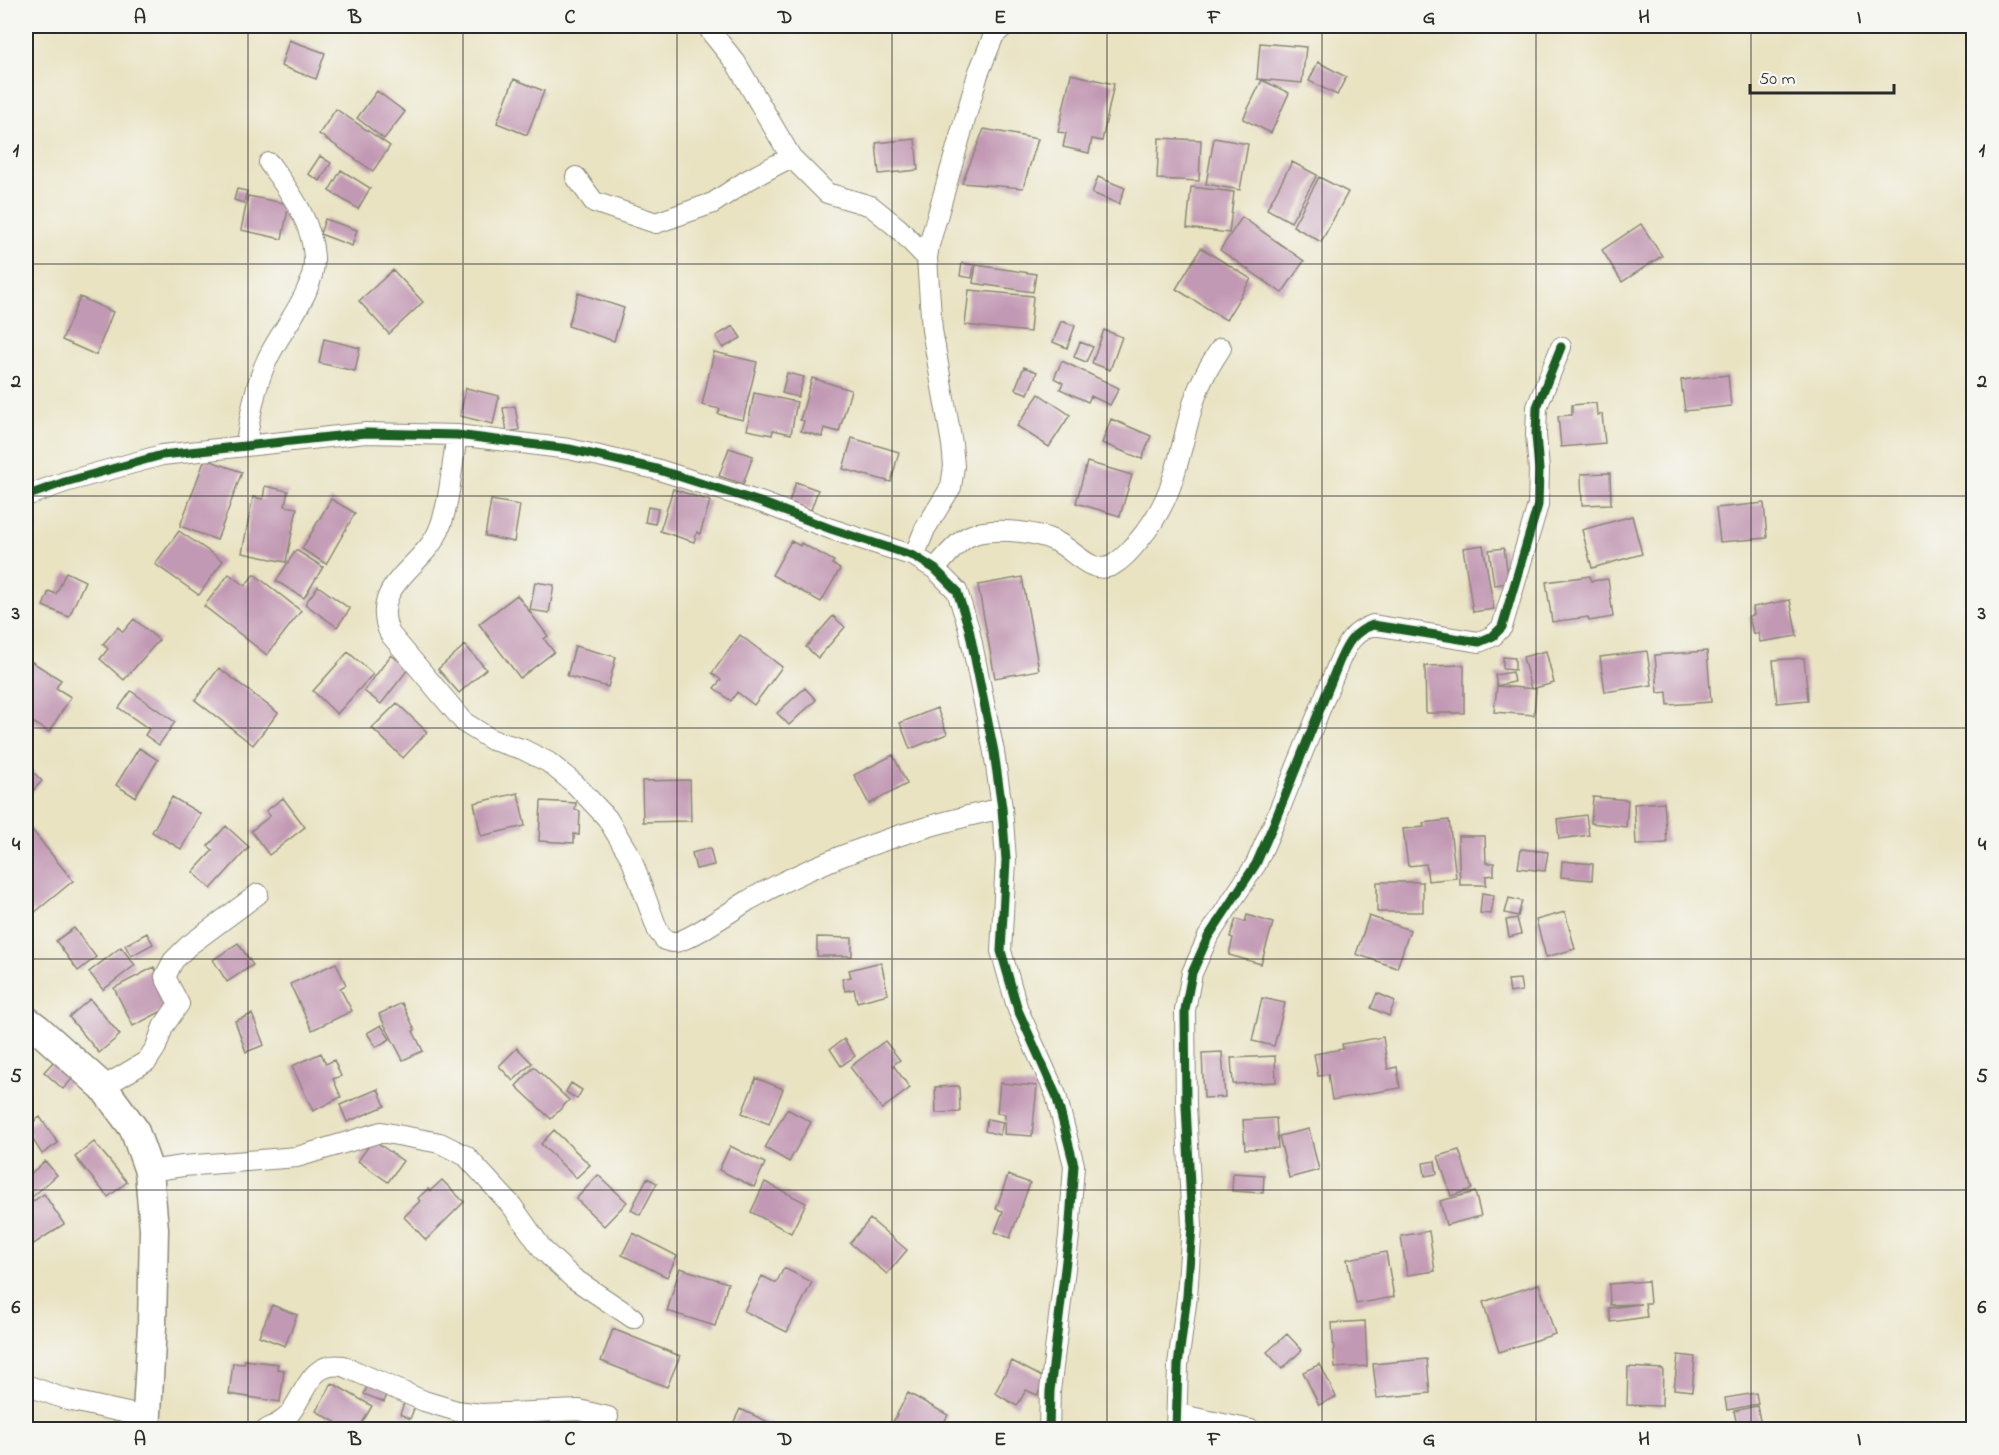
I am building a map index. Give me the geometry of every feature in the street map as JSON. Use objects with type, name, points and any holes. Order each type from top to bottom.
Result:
[{"type":"main road","points":[[26,1020],[103,1086],[134,1129],[149,1171],[154,1228],[152,1326],[146,1423]]},
{"type":"street","points":[[914,556],[925,529],[951,487],[954,466],[932,330],[928,244],[978,74],[994,35],[1004,26]]},
{"type":"street","points":[[711,32],[736,63],[791,157],[827,193],[871,206],[898,228],[927,258]]},
{"type":"street","points":[[576,177],[594,202],[656,223],[713,203],[746,181],[791,157]]},
{"type":"street","points":[[246,444],[249,420],[267,360],[303,299],[311,278],[314,258],[309,230],[299,205],[269,163]]},
{"type":"street","points":[[1251,1430],[1177,1422],[1178,1365],[1187,1296],[1192,1226],[1186,1105],[1185,1010],[1192,973],[1208,937],[1256,864],[1350,640],[1361,629],[1373,625],[1479,642],[1492,636],[1502,627],[1538,505],[1537,407],[1562,347]]},
{"type":"street","points":[[935,569],[965,538],[1000,530],[1056,542],[1092,566],[1101,569],[1120,560],[1151,526],[1164,504],[1174,479],[1202,378],[1221,348]]},
{"type":"street","points":[[26,496],[65,482],[162,455],[246,444],[366,433],[457,435],[569,449],[656,470],[763,503],[914,556],[935,569],[957,591],[969,629],[994,752],[1006,860],[1001,951],[1018,1010],[1056,1095],[1074,1166],[1069,1236],[1050,1391],[1049,1430]]},
{"type":"street","points":[[457,435],[442,525],[435,541],[398,579],[389,596],[385,623],[390,634],[465,723],[492,740],[522,749],[548,762],[575,784],[607,818],[632,858],[658,932],[665,940],[674,942],[689,938],[752,898],[883,840],[955,818],[1002,808]]},
{"type":"street","points":[[103,1086],[147,1061],[156,1047],[164,1027],[179,1004],[165,977],[173,961],[188,946],[258,894]]},
{"type":"street","points":[[149,1171],[297,1157],[381,1132],[440,1143],[466,1156],[512,1206],[543,1250],[566,1271],[633,1318]]},
{"type":"street","points":[[266,1430],[286,1418],[311,1378],[320,1369],[330,1364],[343,1366],[424,1401],[457,1411],[481,1414],[579,1410],[608,1417]]},
{"type":"street","points":[[26,1385],[146,1423]]},
{"type":"building","points":[[421,26],[462,26],[461,34]]},
{"type":"building","points":[[289,40],[325,53],[316,79],[281,66]]},
{"type":"building","points":[[1260,43],[1306,47],[1302,83],[1257,79]]},
{"type":"building","points":[[1318,62],[1346,77],[1337,95],[1309,81]]},
{"type":"building","points":[[1071,74],[1114,84],[1102,141],[1092,139],[1089,153],[1063,147],[1066,133],[1058,132]]},
{"type":"building","points":[[514,79],[544,91],[527,135],[497,123]]},
{"type":"building","points":[[1262,80],[1289,93],[1271,133],[1243,119]]},
{"type":"building","points":[[377,91],[405,112],[384,139],[357,118]]},
{"type":"building","points":[[336,109],[390,146],[373,171],[319,134]]},
{"type":"building","points":[[984,129],[1038,139],[1023,188],[962,183]]},
{"type":"building","points":[[1159,138],[1201,140],[1199,181],[1157,179]]},
{"type":"building","points":[[1214,138],[1248,144],[1240,190],[1206,184]]},
{"type":"building","points":[[915,139],[918,170],[879,174],[876,143]]},
{"type":"building","points":[[320,156],[331,163],[320,181],[308,174]]},
{"type":"building","points":[[1292,162],[1317,175],[1291,222],[1267,209]]},
{"type":"building","points":[[341,170],[370,188],[358,209],[329,191]]},
{"type":"building","points":[[1098,177],[1125,188],[1119,204],[1092,193]]},
{"type":"building","points":[[1319,177],[1348,192],[1321,242],[1293,226]]},
{"type":"building","points":[[1191,187],[1234,192],[1229,233],[1187,228]]},
{"type":"building","points":[[237,189],[247,191],[244,203],[234,200]]},
{"type":"building","points":[[248,196],[289,204],[282,239],[241,230]]},
{"type":"building","points":[[1242,217],[1304,261],[1282,293],[1220,250]]},
{"type":"building","points":[[325,219],[357,230],[352,246],[320,234]]},
{"type":"building","points":[[1641,224],[1662,256],[1622,282],[1602,250]]},
{"type":"building","points":[[1201,248],[1251,279],[1226,320],[1176,289]]},
{"type":"building","points":[[962,263],[974,265],[972,278],[960,276]]},
{"type":"building","points":[[976,265],[1036,274],[1033,292],[973,283]]},
{"type":"building","points":[[393,270],[423,302],[389,334],[359,301]]},
{"type":"building","points":[[969,290],[1033,296],[1030,332],[965,325]]},
{"type":"building","points":[[578,293],[624,308],[614,341],[568,326]]},
{"type":"building","points":[[80,297],[113,312],[96,355],[62,340]]},
{"type":"building","points":[[1061,321],[1075,326],[1067,348],[1053,342]]},
{"type":"building","points":[[733,326],[741,338],[723,348],[716,336]]},
{"type":"building","points":[[1104,330],[1122,337],[1110,370],[1092,363]]},
{"type":"building","points":[[324,339],[360,348],[355,371],[319,363]]},
{"type":"building","points":[[1080,342],[1093,347],[1086,362],[1074,357]]},
{"type":"building","points":[[714,352],[757,362],[743,420],[718,414],[720,409],[702,405]]},
{"type":"building","points":[[1062,361],[1119,388],[1110,405],[1091,396],[1088,402],[1060,389],[1063,383],[1054,378]]},
{"type":"building","points":[[1024,367],[1037,372],[1028,394],[1015,389]]},
{"type":"building","points":[[787,373],[804,377],[798,397],[782,393]]},
{"type":"building","points":[[1728,375],[1731,406],[1685,411],[1681,380]]},
{"type":"building","points":[[812,378],[851,390],[839,432],[824,428],[822,437],[801,431],[804,421],[800,420]]},
{"type":"building","points":[[466,388],[499,396],[493,424],[460,416]]},
{"type":"building","points":[[754,393],[797,402],[791,434],[773,430],[772,435],[747,430]]},
{"type":"building","points":[[1039,394],[1070,415],[1049,447],[1017,426]]},
{"type":"building","points":[[1596,403],[1597,415],[1602,414],[1605,443],[1561,447],[1558,416],[1572,415],[1572,405]]},
{"type":"building","points":[[515,406],[519,430],[507,432],[503,408]]},
{"type":"building","points":[[1111,419],[1151,436],[1142,459],[1102,443]]},
{"type":"building","points":[[852,438],[899,452],[891,482],[843,469]]},
{"type":"building","points":[[729,448],[753,456],[743,484],[719,476]]},
{"type":"building","points":[[205,459],[242,472],[217,540],[180,526]]},
{"type":"building","points":[[1087,462],[1132,475],[1120,516],[1076,503]]},
{"type":"building","points":[[1610,473],[1611,504],[1582,505],[1581,474]]},
{"type":"building","points":[[796,482],[818,490],[811,510],[789,502]]},
{"type":"building","points":[[265,486],[288,491],[285,506],[297,508],[286,562],[242,553],[253,497],[263,499]]},
{"type":"building","points":[[673,489],[710,501],[700,534],[697,532],[694,542],[660,531]]},
{"type":"building","points":[[331,499],[355,513],[326,564],[302,549]]},
{"type":"building","points":[[491,500],[520,505],[514,542],[485,536]]},
{"type":"building","points":[[1764,503],[1767,538],[1720,542],[1716,508]]},
{"type":"building","points":[[648,507],[658,509],[655,524],[645,522]]},
{"type":"building","points":[[1632,516],[1642,554],[1592,568],[1582,530]]},
{"type":"building","points":[[179,531],[223,561],[199,595],[155,564]]},
{"type":"building","points":[[791,541],[800,546],[801,543],[834,561],[832,564],[840,569],[821,602],[772,575]]},
{"type":"building","points":[[1483,545],[1494,609],[1473,612],[1463,548]]},
{"type":"building","points":[[1504,548],[1509,583],[1494,585],[1489,550]]},
{"type":"building","points":[[296,550],[323,567],[304,598],[276,581]]},
{"type":"building","points":[[66,572],[85,581],[69,617],[43,606],[49,591],[56,594]]},
{"type":"building","points":[[229,574],[245,586],[254,574],[301,611],[267,655],[204,606]]},
{"type":"building","points":[[1590,576],[1591,581],[1608,579],[1613,617],[1589,621],[1588,617],[1552,622],[1546,582]]},
{"type":"building","points":[[1022,577],[1039,670],[995,678],[978,585]]},
{"type":"building","points":[[535,582],[554,585],[549,613],[530,610]]},
{"type":"building","points":[[318,586],[350,609],[337,627],[305,604]]},
{"type":"building","points":[[517,595],[548,636],[544,639],[554,652],[520,678],[479,624]]},
{"type":"building","points":[[1790,600],[1797,636],[1760,642],[1758,633],[1753,634],[1749,616],[1754,615],[1753,607]]},
{"type":"building","points":[[833,616],[845,627],[818,658],[806,647]]},
{"type":"building","points":[[134,619],[159,640],[124,680],[100,659],[108,649],[103,644],[118,627],[123,632]]},
{"type":"building","points":[[740,635],[782,667],[754,705],[737,692],[731,701],[714,688],[721,680],[712,673]]},
{"type":"building","points":[[465,645],[486,669],[459,693],[438,669]]},
{"type":"building","points":[[575,646],[616,657],[608,687],[567,676]]},
{"type":"building","points":[[1546,651],[1554,683],[1531,689],[1523,657]]},
{"type":"building","points":[[1647,651],[1652,685],[1605,692],[1600,657]]},
{"type":"building","points":[[1707,651],[1711,702],[1668,705],[1667,692],[1658,693],[1655,655]]},
{"type":"building","points":[[348,652],[373,674],[337,714],[313,691]]},
{"type":"building","points":[[391,655],[409,668],[381,704],[364,691]]},
{"type":"building","points":[[1503,657],[1515,658],[1515,670],[1503,669]]},
{"type":"building","points":[[1804,658],[1808,700],[1777,703],[1773,660]]},
{"type":"building","points":[[29,660],[61,680],[56,688],[71,697],[49,732],[26,718],[26,665]]},
{"type":"building","points":[[1464,665],[1464,713],[1426,713],[1425,666]]},
{"type":"building","points":[[219,668],[278,713],[253,745],[195,700]]},
{"type":"building","points":[[1512,672],[1514,682],[1497,686],[1495,675]]},
{"type":"building","points":[[1497,686],[1536,689],[1534,715],[1494,712]]},
{"type":"building","points":[[805,688],[816,700],[789,725],[777,713]]},
{"type":"building","points":[[131,691],[175,722],[159,745],[145,735],[149,729],[119,708]]},
{"type":"building","points":[[397,703],[427,732],[403,758],[372,728]]},
{"type":"building","points":[[937,708],[947,734],[910,749],[900,723]]},
{"type":"building","points":[[139,748],[158,760],[135,797],[116,785]]},
{"type":"building","points":[[893,755],[907,784],[869,804],[854,775]]},
{"type":"building","points":[[26,765],[42,781],[26,798]]},
{"type":"building","points":[[690,780],[691,821],[643,822],[642,781]]},
{"type":"building","points":[[518,793],[525,826],[481,836],[474,803]]},
{"type":"building","points":[[172,797],[201,814],[181,849],[152,832]]},
{"type":"building","points":[[1593,797],[1628,800],[1626,827],[1591,823]]},
{"type":"building","points":[[283,798],[305,827],[269,855],[251,831],[270,816],[266,811]]},
{"type":"building","points":[[541,801],[576,803],[575,810],[580,811],[579,835],[574,834],[574,843],[539,841]]},
{"type":"building","points":[[1664,802],[1667,843],[1636,845],[1634,804]]},
{"type":"building","points":[[1586,815],[1589,835],[1559,839],[1557,819]]},
{"type":"building","points":[[1449,820],[1456,878],[1428,881],[1426,864],[1408,866],[1403,829],[1424,827],[1423,823]]},
{"type":"building","points":[[29,826],[73,881],[34,913],[26,903],[26,829]]},
{"type":"building","points":[[226,826],[249,847],[211,889],[193,872],[213,850],[208,846]]},
{"type":"building","points":[[1458,836],[1485,836],[1486,863],[1494,863],[1494,875],[1486,876],[1486,885],[1460,885]]},
{"type":"building","points":[[710,848],[714,865],[696,869],[692,853]]},
{"type":"building","points":[[1521,849],[1548,852],[1545,871],[1518,868]]},
{"type":"building","points":[[1562,861],[1593,864],[1592,880],[1561,877]]},
{"type":"building","points":[[1377,882],[1423,882],[1423,912],[1377,912]]},
{"type":"building","points":[[1482,893],[1494,895],[1491,914],[1480,913]]},
{"type":"building","points":[[1509,898],[1522,901],[1518,916],[1505,913]]},
{"type":"building","points":[[1565,912],[1575,949],[1546,957],[1536,920]]},
{"type":"building","points":[[1247,915],[1273,923],[1261,964],[1229,955],[1233,938],[1230,937],[1236,919],[1245,922]]},
{"type":"building","points":[[1369,916],[1410,930],[1397,968],[1356,954]]},
{"type":"building","points":[[1517,918],[1521,934],[1509,937],[1506,920]]},
{"type":"building","points":[[74,928],[96,957],[78,971],[56,941]]},
{"type":"building","points":[[147,933],[153,944],[131,956],[125,945]]},
{"type":"building","points":[[817,937],[852,938],[852,956],[817,956]]},
{"type":"building","points":[[238,943],[253,965],[227,982],[213,960]]},
{"type":"building","points":[[121,947],[135,965],[103,990],[89,972]]},
{"type":"building","points":[[881,962],[888,994],[857,1002],[854,989],[845,991],[842,979],[851,977],[849,970]]},
{"type":"building","points":[[336,963],[346,985],[340,988],[352,1011],[312,1030],[290,984]]},
{"type":"building","points":[[154,967],[174,1005],[133,1026],[114,988]]},
{"type":"building","points":[[1520,979],[1522,991],[1510,993],[1508,980]]},
{"type":"building","points":[[1377,993],[1395,1001],[1389,1016],[1371,1008]]},
{"type":"building","points":[[1262,998],[1285,1003],[1274,1046],[1252,1041]]},
{"type":"building","points":[[90,999],[120,1035],[99,1053],[69,1017]]},
{"type":"building","points":[[402,1003],[423,1051],[403,1060],[379,1014]]},
{"type":"building","points":[[252,1014],[264,1045],[246,1052],[235,1021]]},
{"type":"building","points":[[381,1025],[390,1039],[376,1047],[367,1033]]},
{"type":"building","points":[[1383,1037],[1388,1069],[1397,1067],[1400,1088],[1332,1100],[1328,1074],[1318,1076],[1314,1054],[1343,1049],[1342,1044]]},
{"type":"building","points":[[844,1039],[855,1056],[841,1066],[830,1049]]},
{"type":"building","points":[[885,1041],[900,1060],[893,1065],[910,1088],[882,1109],[850,1067]]},
{"type":"building","points":[[517,1048],[532,1063],[513,1081],[499,1066]]},
{"type":"building","points":[[1222,1052],[1225,1097],[1204,1098],[1202,1053]]},
{"type":"building","points":[[321,1053],[326,1064],[334,1060],[341,1076],[333,1079],[341,1097],[313,1111],[292,1066]]},
{"type":"building","points":[[1275,1056],[1276,1082],[1233,1084],[1231,1058]]},
{"type":"building","points":[[54,1061],[73,1078],[63,1089],[44,1072]]},
{"type":"building","points":[[534,1067],[569,1100],[551,1119],[516,1086]]},
{"type":"building","points":[[756,1078],[783,1089],[769,1124],[742,1113]]},
{"type":"building","points":[[571,1083],[582,1090],[577,1099],[566,1092]]},
{"type":"building","points":[[1000,1083],[1037,1086],[1032,1136],[1004,1134],[1005,1114],[997,1113]]},
{"type":"building","points":[[959,1086],[960,1112],[936,1113],[935,1087]]},
{"type":"building","points":[[378,1089],[385,1106],[347,1122],[340,1105]]},
{"type":"building","points":[[787,1109],[811,1122],[789,1162],[765,1148]]},
{"type":"building","points":[[40,1117],[58,1143],[42,1154],[26,1129]]},
{"type":"building","points":[[1276,1118],[1278,1148],[1245,1149],[1243,1120]]},
{"type":"building","points":[[987,1119],[1003,1122],[1000,1135],[985,1131]]},
{"type":"building","points":[[1309,1129],[1319,1170],[1289,1178],[1279,1136]]},
{"type":"building","points":[[554,1130],[590,1165],[576,1178],[541,1144]]},
{"type":"building","points":[[373,1140],[403,1161],[388,1182],[358,1161]]},
{"type":"building","points":[[94,1142],[127,1182],[108,1197],[75,1157]]},
{"type":"building","points":[[730,1146],[765,1163],[754,1187],[719,1170]]},
{"type":"building","points":[[1459,1150],[1472,1189],[1451,1196],[1438,1156]]},
{"type":"building","points":[[45,1161],[57,1175],[31,1198],[26,1192],[26,1178]]},
{"type":"building","points":[[1435,1161],[1437,1174],[1425,1176],[1423,1163]]},
{"type":"building","points":[[1233,1173],[1264,1175],[1263,1193],[1232,1191]]},
{"type":"building","points":[[598,1175],[627,1202],[604,1226],[576,1199]]},
{"type":"building","points":[[1008,1175],[1030,1183],[1010,1238],[995,1232],[1003,1211],[996,1209]]},
{"type":"building","points":[[647,1178],[657,1183],[640,1215],[631,1210]]},
{"type":"building","points":[[442,1180],[464,1202],[426,1240],[404,1217],[420,1201],[418,1198]]},
{"type":"building","points":[[765,1182],[806,1203],[791,1233],[751,1212]]},
{"type":"building","points":[[1475,1192],[1481,1216],[1446,1225],[1440,1201]]},
{"type":"building","points":[[44,1194],[64,1224],[26,1249],[26,1206]]},
{"type":"building","points":[[870,1219],[907,1250],[887,1274],[850,1243]]},
{"type":"building","points":[[1429,1231],[1435,1271],[1407,1275],[1401,1236]]},
{"type":"building","points":[[633,1233],[677,1256],[667,1277],[622,1255]]},
{"type":"building","points":[[1386,1252],[1394,1297],[1356,1304],[1347,1259]]},
{"type":"building","points":[[680,1268],[728,1283],[715,1326],[667,1311]]},
{"type":"building","points":[[784,1268],[812,1282],[787,1332],[744,1311],[762,1276],[776,1283]]},
{"type":"building","points":[[1648,1281],[1650,1303],[1645,1303],[1647,1317],[1611,1322],[1609,1308],[1641,1304],[1610,1305],[1609,1284]]},
{"type":"building","points":[[1539,1284],[1555,1334],[1499,1352],[1483,1302]]},
{"type":"building","points":[[272,1305],[297,1315],[285,1346],[259,1336]]},
{"type":"building","points":[[1365,1321],[1367,1366],[1335,1368],[1332,1323]]},
{"type":"building","points":[[613,1329],[680,1356],[667,1387],[601,1361]]},
{"type":"building","points":[[1287,1334],[1302,1350],[1282,1369],[1267,1352]]},
{"type":"building","points":[[1678,1355],[1695,1357],[1692,1391],[1674,1389]]},
{"type":"building","points":[[1427,1359],[1430,1393],[1377,1398],[1373,1364]]},
{"type":"building","points":[[245,1360],[278,1364],[277,1369],[284,1370],[280,1402],[229,1394],[233,1363],[244,1364]]},
{"type":"building","points":[[1012,1361],[1046,1379],[1037,1395],[1026,1390],[1017,1406],[995,1393]]},
{"type":"building","points":[[1320,1364],[1336,1397],[1319,1405],[1303,1372]]},
{"type":"building","points":[[1628,1367],[1663,1369],[1662,1406],[1627,1405]]},
{"type":"building","points":[[369,1381],[389,1390],[384,1402],[364,1394]]},
{"type":"building","points":[[332,1383],[372,1406],[358,1430],[349,1430],[316,1411]]},
{"type":"building","points":[[908,1393],[948,1415],[940,1430],[903,1430],[892,1424]]},
{"type":"building","points":[[1756,1393],[1758,1404],[1727,1410],[1725,1398]]},
{"type":"building","points":[[405,1401],[415,1406],[410,1419],[400,1414]]},
{"type":"building","points":[[1757,1406],[1762,1430],[1738,1430],[1734,1411]]},
{"type":"building","points":[[740,1409],[775,1425],[773,1430],[730,1430]]},
{"type":"cycle path","points":[[1176,1430],[1178,1365],[1187,1296],[1192,1226],[1186,1105],[1185,1010],[1192,973],[1208,937],[1256,864],[1339,662],[1351,639],[1360,631],[1373,625],[1479,642],[1493,636],[1502,627],[1538,505],[1537,407],[1561,347]]},
{"type":"cycle path","points":[[26,496],[65,482],[162,455],[366,433],[457,435],[569,449],[656,469],[763,503],[831,529],[914,556],[935,569],[957,591],[969,629],[994,752],[1006,860],[1001,951],[1018,1010],[1056,1095],[1074,1165],[1069,1236],[1050,1391],[1049,1430]]}]
